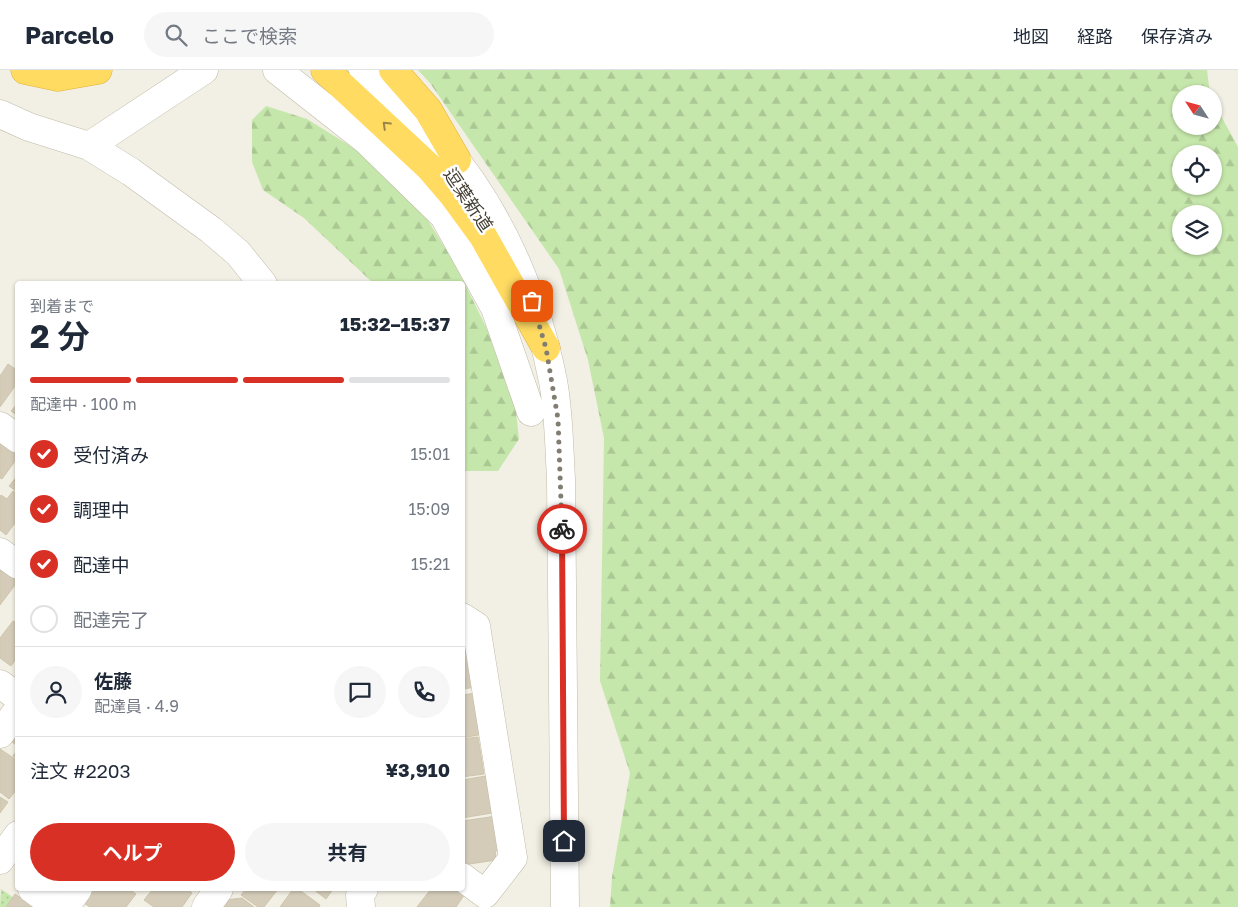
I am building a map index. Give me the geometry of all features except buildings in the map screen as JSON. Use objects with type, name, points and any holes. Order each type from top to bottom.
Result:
[{"type":"highway","points":[[25,70],[58,77],[98,70]]},
{"type":"highway","points":[[325,70],[429,167],[453,195],[483,236],[546,348]]},
{"type":"highway","points":[[393,70],[428,110],[457,160]]},
{"type":"street","points":[[89,146],[204,70]]},
{"type":"street","points":[[277,70],[366,140],[444,216],[495,308],[531,412]]},
{"type":"street","name":"逗葉新道","points":[[364,70],[431,147],[465,190],[511,271],[546,348]]},
{"type":"street","name":"逗葉新道","points":[[379,70],[457,160],[479,191],[518,266],[532,301],[546,348],[558,419],[561,479],[565,907]]},
{"type":"street","points":[[0,114],[29,127],[89,146],[131,172],[211,230],[238,253],[261,281]]},
{"type":"street","points":[[0,426],[15,437]]},
{"type":"street","points":[[0,552],[15,562]]},
{"type":"street","points":[[465,619],[476,626],[512,858],[485,894],[465,879]]},
{"type":"street","points":[[0,684],[15,694]]},
{"type":"street","points":[[0,734],[15,714]]},
{"type":"street","points":[[0,860],[15,839]]},
{"type":"street","points":[[0,866],[15,876]]},
{"type":"street","points":[[35,891],[57,907]]},
{"type":"street","points":[[64,907],[76,891]]},
{"type":"street","points":[[206,907],[218,891]]},
{"type":"street","points":[[361,907],[360,895],[363,891]]},
{"type":"green space","points":[[418,70],[1207,70],[1209,85],[1172,85],[1172,135],[1222,135],[1222,118],[1238,147],[1238,907],[610,907],[612,877],[630,773],[600,681],[604,438],[588,360],[559,269],[430,83]]},
{"type":"green space","points":[[266,106],[307,119],[368,157],[417,203],[454,262],[463,281],[371,281],[304,218],[263,190],[252,162],[252,120]]},
{"type":"green space","points":[[465,284],[487,329],[515,403],[519,439],[498,471],[465,471]]},
{"type":"green space","points":[[1,889],[27,907],[0,907]]},
{"type":"way so far","points":[[532,301],[546,348],[558,419],[562,529]]},
{"type":"route","points":[[562,529],[564,841]]}]
